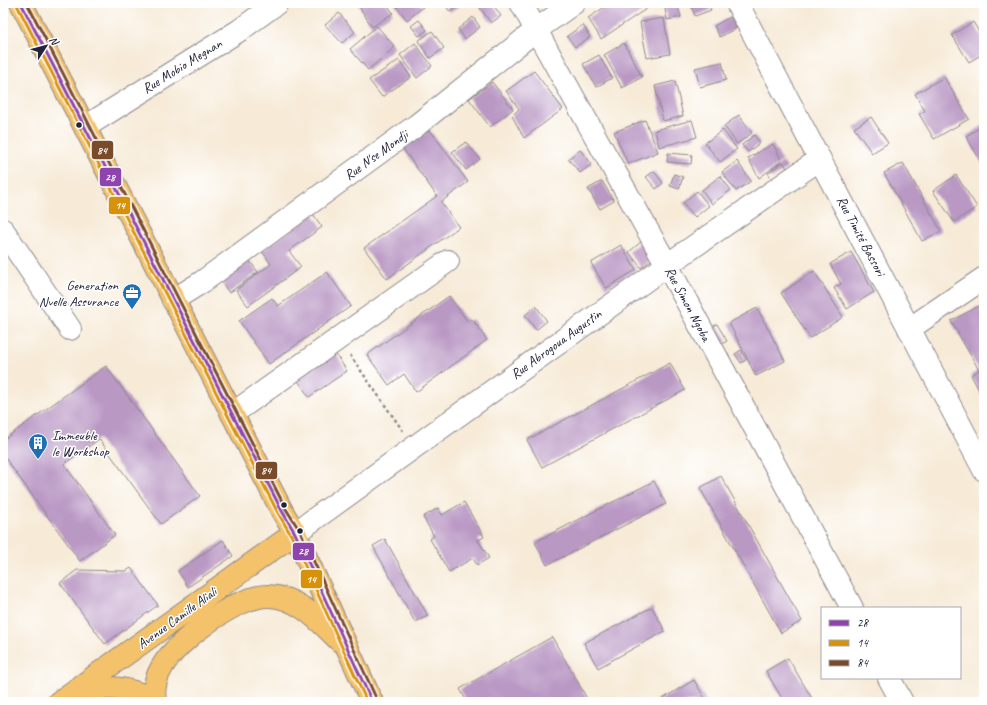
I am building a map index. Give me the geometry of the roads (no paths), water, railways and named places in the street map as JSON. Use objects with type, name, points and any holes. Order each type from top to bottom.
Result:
[{"type":"main road","points":[[21,3],[173,300],[295,533],[372,702]]},
{"type":"main road","name":"Avenue Camille Aliali","points":[[59,702],[295,533]]},
{"type":"main road","points":[[78,689],[100,686],[117,687],[134,691],[154,701],[156,682],[162,667],[172,653],[195,633],[228,609],[241,602],[256,598],[269,596],[280,598],[291,601],[308,610],[347,647]]},
{"type":"street","name":"Rue Mobio Megnan","points":[[85,127],[240,30],[277,3]]},
{"type":"street","name":"Rue Simon Ngoba","points":[[521,3],[667,265],[851,607]]},
{"type":"street","name":"Rue N'se Mondji","points":[[173,300],[202,282],[418,125],[536,30],[574,3]]},
{"type":"street","name":"Rue Timité Bassori","points":[[737,3],[984,470]]},
{"type":"street","name":"Rue Abrogoua Augustin","points":[[295,533],[667,265],[820,159]]},
{"type":"street","points":[[3,230],[70,329]]},
{"type":"street","points":[[232,414],[448,262]]},
{"type":"street","points":[[910,329],[984,278]]},
{"type":"street","points":[[890,679],[902,702]]},
{"type":"place","name":"Generation Nvelle Assurance","points":[[132,310]]},
{"type":"place","name":"Immeuble le Workshop","points":[[38,460]]}]
